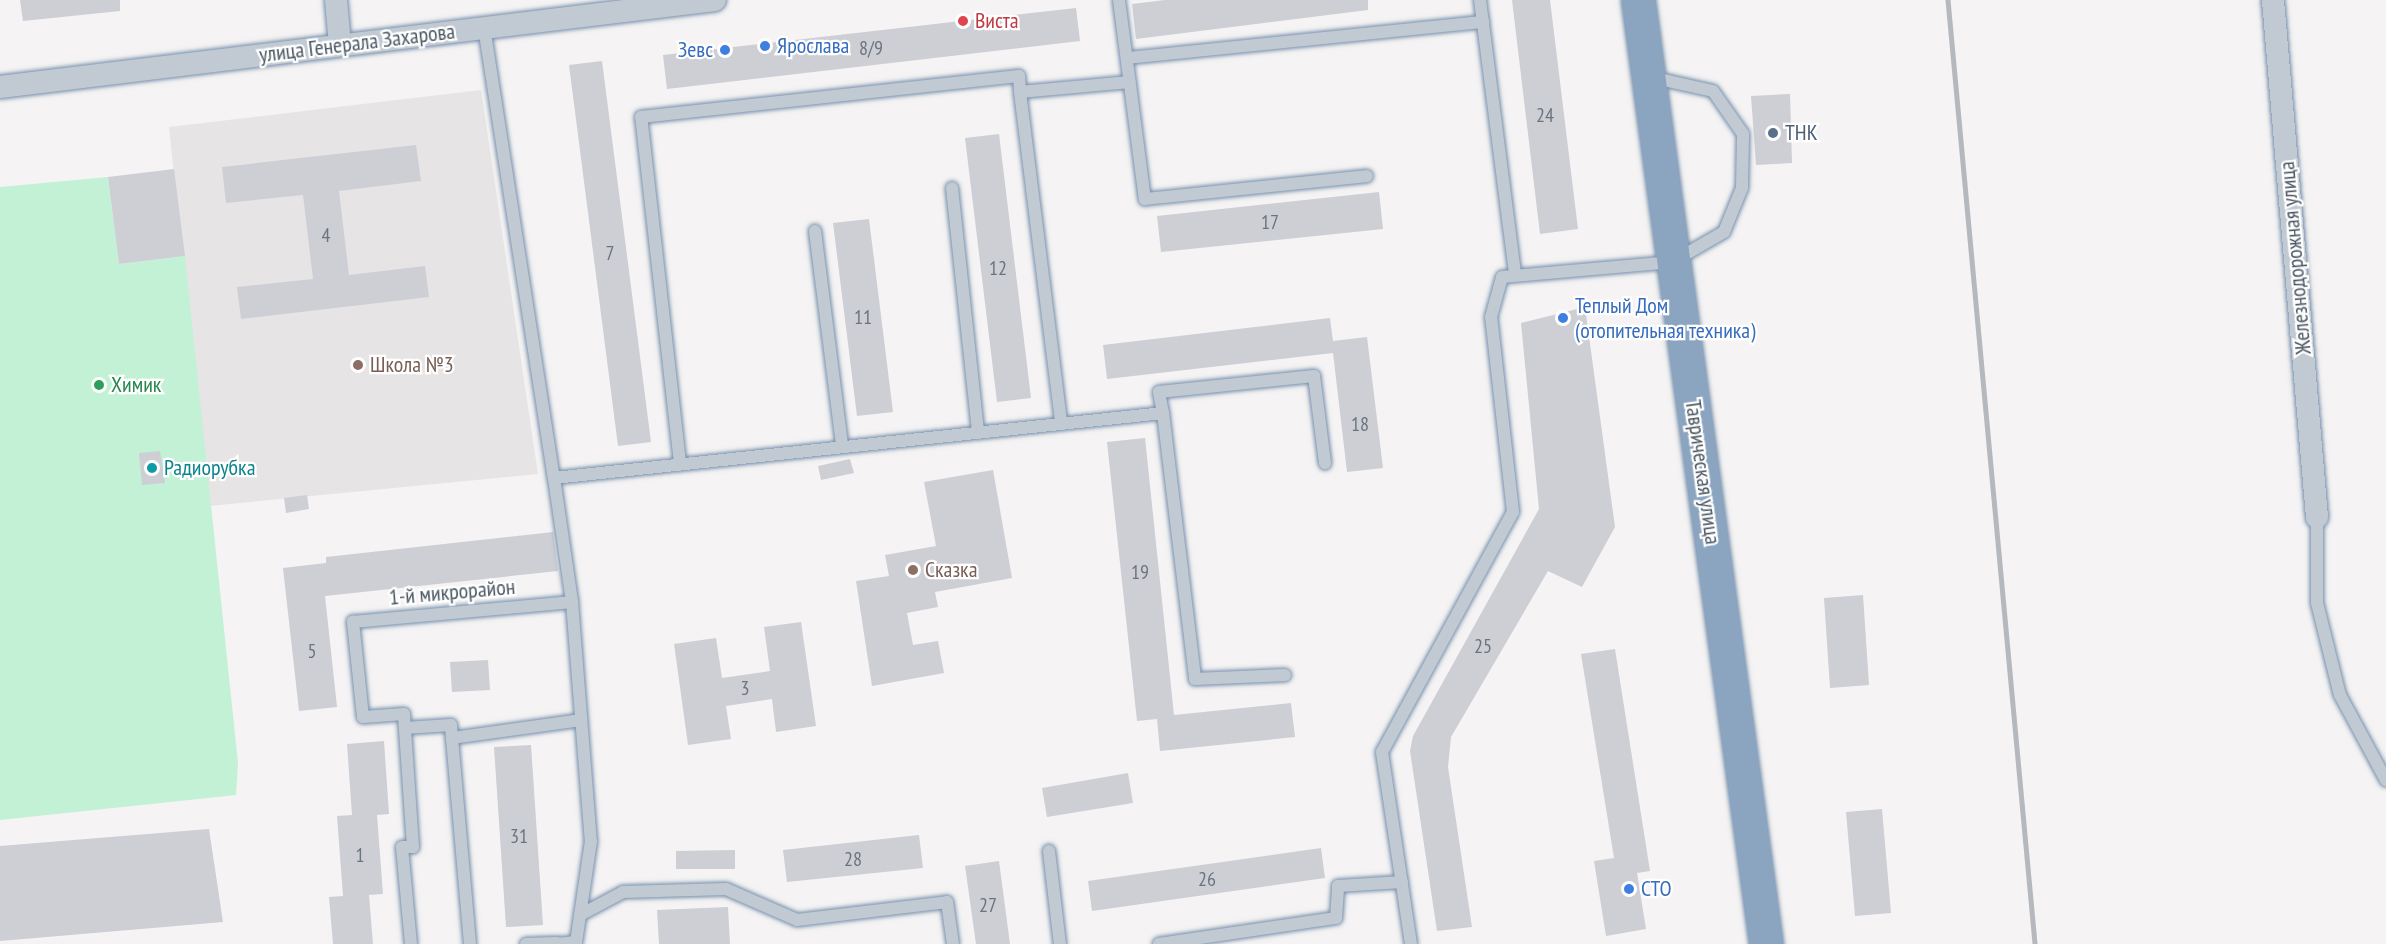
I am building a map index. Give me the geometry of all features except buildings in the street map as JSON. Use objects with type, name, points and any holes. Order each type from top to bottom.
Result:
[{"type":"highway","name":"Таврическая улица","points":[[1638,0],[1766,944]]},
{"type":"street","points":[[336,0],[340,45]]},
{"type":"street","name":"улица Генерала Захарова","points":[[0,87],[715,0]]},
{"type":"street","name":"Железнодорожная улица","points":[[2273,0],[2317,517]]},
{"type":"lane","points":[[1119,0],[1145,199],[1367,177]]},
{"type":"lane","points":[[1480,0],[1515,275]]},
{"type":"lane","points":[[1127,58],[1483,22]]},
{"type":"lane","points":[[484,27],[572,602],[591,841],[576,942],[526,944]]},
{"type":"lane","points":[[680,463],[641,117],[1019,76],[1061,421]]},
{"type":"lane","points":[[1411,944],[1382,752],[1512,512],[1491,317],[1502,277],[1672,262],[1724,232],[1742,188],[1743,134],[1713,92],[1649,77]]},
{"type":"lane","points":[[1020,92],[1130,82]]},
{"type":"lane","points":[[952,188],[978,430]]},
{"type":"lane","points":[[815,231],[842,445]]},
{"type":"lane","points":[[1285,675],[1195,679],[1159,392],[1314,376],[1325,463]]},
{"type":"lane","points":[[554,478],[1061,421],[1163,413]]},
{"type":"lane","points":[[2317,517],[2317,603],[2340,695],[2386,780]]},
{"type":"lane","name":"1-й микрорайон","points":[[405,728],[404,714],[363,717],[353,622],[572,602]]},
{"type":"lane","points":[[452,738],[581,720]]},
{"type":"lane","points":[[411,944],[402,847],[413,847],[405,728],[451,725],[470,944]]},
{"type":"lane","points":[[1049,851],[1060,944]]},
{"type":"lane","points":[[1159,944],[1336,918],[1338,886],[1402,882]]},
{"type":"lane","points":[[580,915],[634,892],[726,889],[797,920],[946,902],[953,944]]},
{"type":"shaded area","name":"Школа №3","points":[[481,90],[538,474],[209,506],[169,127]]},
{"type":"green space","name":"Химик","points":[[108,177],[119,264],[185,256],[238,763],[236,795],[0,820],[0,187]]},
{"type":"railway","points":[[1948,0],[2035,944]]},
{"type":"place","name":"Виста","points":[[963,21]]},
{"type":"place","name":"Ярослава","points":[[765,46]]},
{"type":"place","name":"Зевс","points":[[725,50]]},
{"type":"place","name":"ТНК","points":[[1773,133]]},
{"type":"place","name":"Теплый Дом (отопительная техника)","points":[[1563,318]]},
{"type":"place","name":"Школа №3","points":[[358,365]]},
{"type":"place","name":"Химик","points":[[99,385]]},
{"type":"place","name":"Радиорубка","points":[[152,468]]},
{"type":"place","name":"Сказка","points":[[913,570]]},
{"type":"place","name":"СТО","points":[[1629,889]]}]
